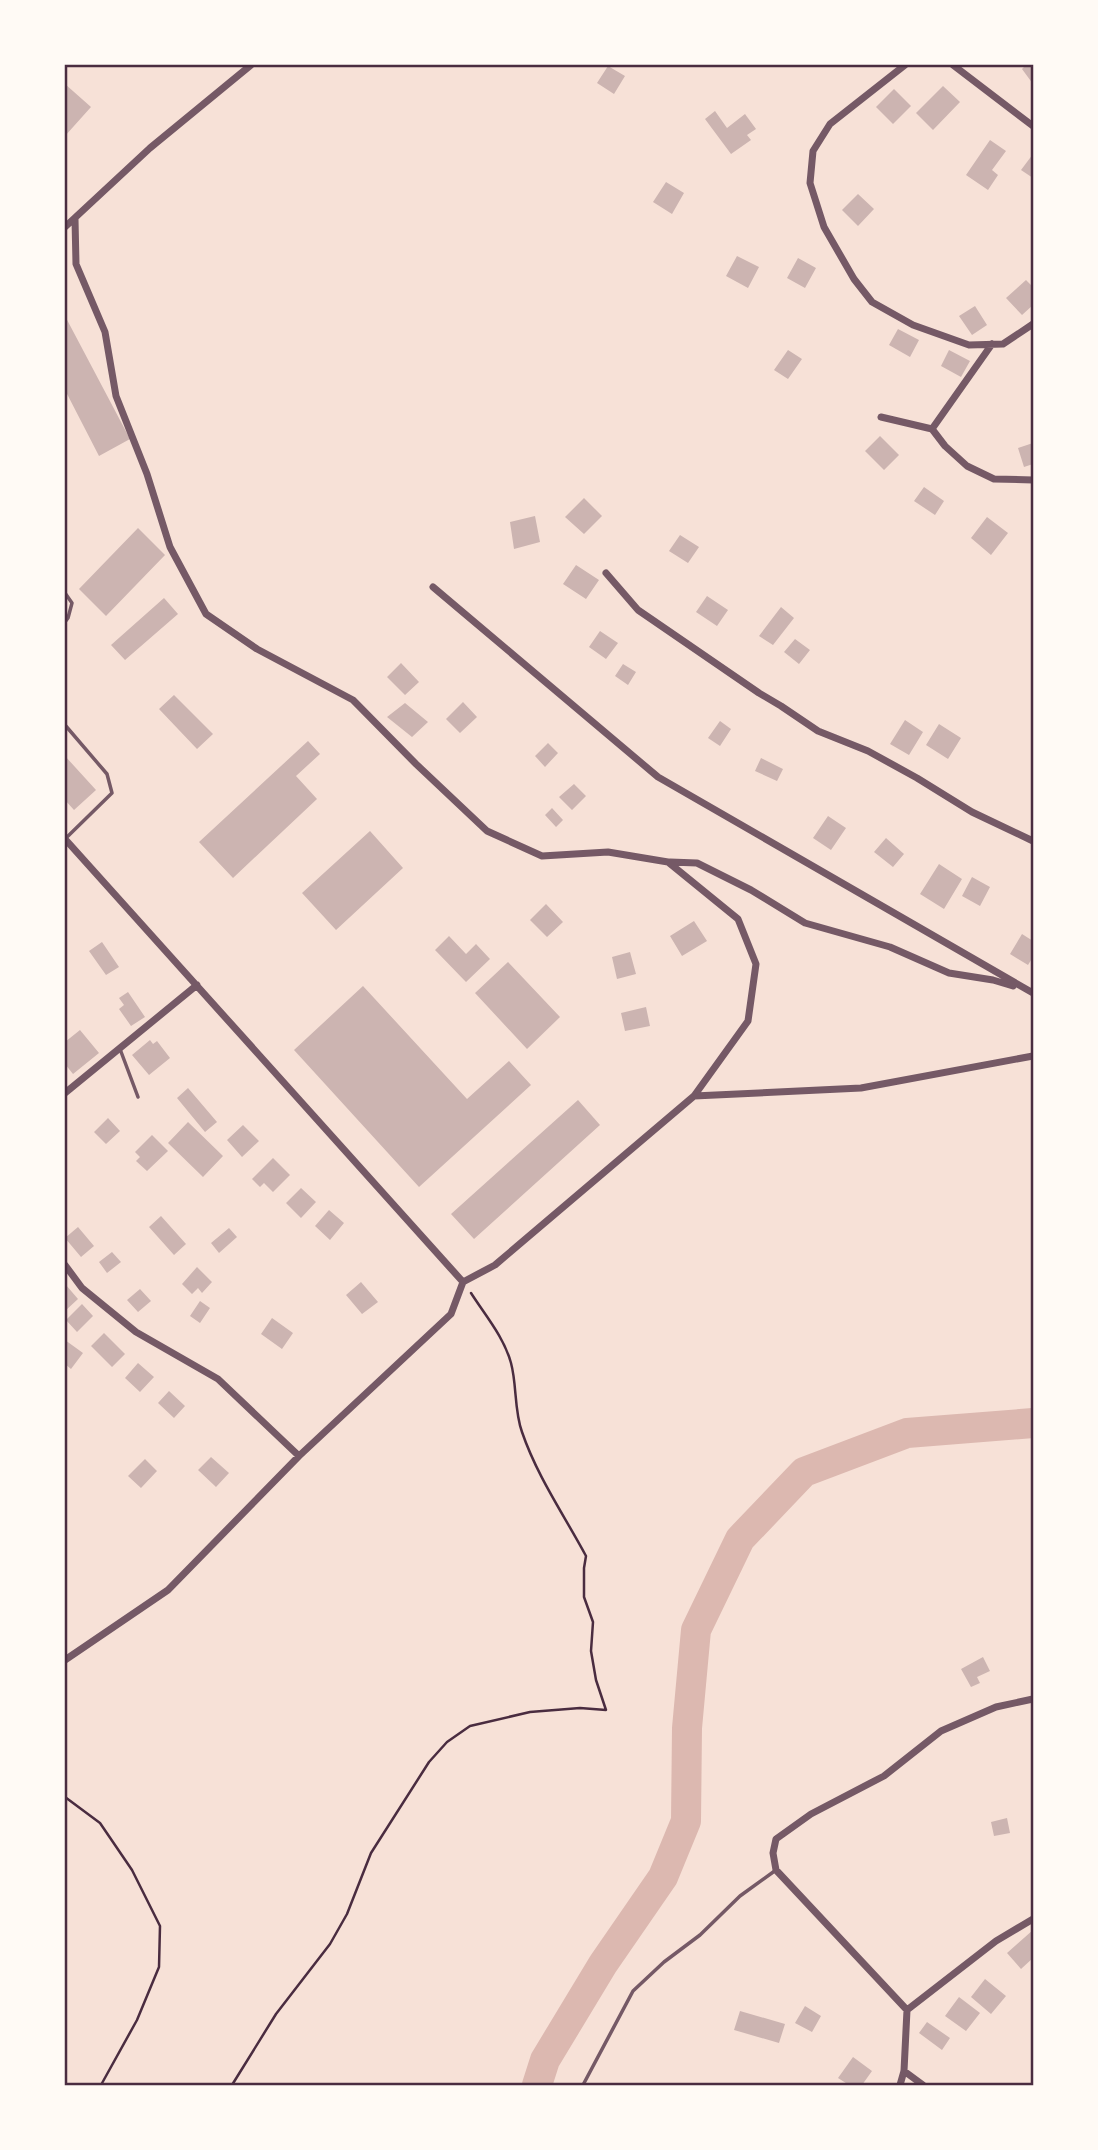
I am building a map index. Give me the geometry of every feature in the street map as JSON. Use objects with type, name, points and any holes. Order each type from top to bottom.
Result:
[{"type":"street","points":[[65,227],[150,148],[251,65]]},
{"type":"street","points":[[905,65],[830,124],[813,151],[810,183],[824,227],[854,279],[872,302],[913,325],[969,345],[1003,344],[1033,324]]},
{"type":"street","points":[[953,65],[1033,126]]},
{"type":"street","points":[[75,219],[76,264],[105,332],[116,396],[147,474],[170,547],[206,614],[257,649],[354,700],[487,831],[542,856],[608,852],[668,862],[697,863],[751,890],[805,923],[890,947],[950,973],[993,980],[1024,989]]},
{"type":"street","points":[[932,429],[992,344]]},
{"type":"street","points":[[881,417],[932,429],[945,446],[967,466],[994,479],[1033,480]]},
{"type":"street","points":[[606,573],[638,610],[758,694],[818,730],[868,751],[972,812],[1033,841]]},
{"type":"street","points":[[433,587],[658,777],[1033,993]]},
{"type":"street","points":[[65,839],[463,1282]]},
{"type":"street","points":[[65,1660],[168,1590],[299,1456],[451,1314],[463,1282],[495,1265],[694,1096],[748,1021],[756,964],[738,919],[668,862]]},
{"type":"street","points":[[65,1093],[197,985]]},
{"type":"street","points":[[694,1096],[861,1088],[1033,1056]]},
{"type":"street","points":[[65,1265],[82,1287],[136,1332],[218,1378],[299,1456]]},
{"type":"street","points":[[900,2085],[904,2071],[907,2010],[776,1870],[776,1839],[811,1814],[884,1776],[941,1731],[996,1707],[1033,1699]]},
{"type":"street","points":[[907,2010],[996,1941],[1033,1919]]},
{"type":"street","points":[[904,2071],[923,2085]]},
{"type":"lane","points":[[65,593],[72,603],[65,622]]},
{"type":"lane","points":[[65,725],[107,774],[112,793],[65,839]]},
{"type":"lane","points":[[120,1049],[138,1097]]},
{"type":"lane","points":[[583,2085],[633,1991],[664,1962],[700,1935],[740,1896],[776,1870]]},
{"type":"path","points":[[232,2085],[276,2014],[331,1944],[347,1914],[371,1853],[429,1762],[447,1742],[470,1726],[530,1712],[580,1708],[606,1710],[596,1680],[591,1651],[593,1622],[584,1597],[586,1556],[544,1484],[520,1429],[510,1361],[495,1329],[463,1282]]},
{"type":"path","points":[[65,1797],[100,1824],[132,1870],[160,1926],[159,1966],[137,2020],[101,2085]]},
{"type":"building","points":[[1026,65],[1033,65],[1033,84],[1022,69]]},
{"type":"building","points":[[608,66],[625,76],[614,94],[597,83]]},
{"type":"building","points":[[65,84],[91,107],[65,136]]},
{"type":"building","points":[[943,86],[960,102],[933,130],[916,113]]},
{"type":"building","points":[[894,89],[911,106],[893,124],[876,107]]},
{"type":"building","points":[[715,111],[727,128],[745,114],[756,129],[747,135],[751,140],[731,154],[705,119]]},
{"type":"building","points":[[990,140],[1006,151],[992,170],[998,175],[988,190],[966,175]]},
{"type":"building","points":[[1033,154],[1033,178],[1021,170]]},
{"type":"building","points":[[666,182],[684,193],[672,214],[653,202]]},
{"type":"building","points":[[858,194],[874,209],[858,226],[842,210]]},
{"type":"building","points":[[737,256],[759,267],[748,288],[726,276]]},
{"type":"building","points":[[798,258],[816,268],[805,288],[787,278]]},
{"type":"building","points":[[1026,280],[1033,287],[1033,305],[1022,315],[1006,298]]},
{"type":"building","points":[[975,306],[987,325],[972,335],[959,316]]},
{"type":"building","points":[[65,316],[130,439],[99,456],[65,390]]},
{"type":"building","points":[[898,329],[919,340],[910,357],[889,345]]},
{"type":"building","points":[[788,350],[802,359],[788,379],[774,370]]},
{"type":"building","points":[[949,350],[970,361],[961,377],[941,366]]},
{"type":"building","points":[[880,436],[899,455],[884,470],[865,451]]},
{"type":"building","points":[[1033,443],[1033,464],[1024,467],[1018,448]]},
{"type":"building","points":[[924,487],[944,501],[935,515],[914,501]]},
{"type":"building","points":[[584,498],[602,516],[584,534],[565,517]]},
{"type":"building","points":[[535,516],[540,542],[514,549],[510,522]]},
{"type":"building","points":[[987,517],[1008,533],[991,555],[971,538]]},
{"type":"building","points":[[138,528],[165,555],[106,616],[79,589]]},
{"type":"building","points":[[680,535],[699,547],[688,563],[669,551]]},
{"type":"building","points":[[576,565],[599,580],[586,599],[563,584]]},
{"type":"building","points":[[707,596],[728,610],[717,626],[696,612]]},
{"type":"building","points":[[164,598],[178,614],[125,660],[111,645]]},
{"type":"building","points":[[781,607],[794,618],[773,645],[759,636]]},
{"type":"building","points":[[600,631],[618,643],[606,659],[589,647]]},
{"type":"building","points":[[795,639],[810,650],[799,664],[784,652]]},
{"type":"building","points":[[401,663],[419,682],[405,695],[387,677]]},
{"type":"building","points":[[623,664],[636,672],[628,685],[615,676]]},
{"type":"building","points":[[174,695],[213,734],[197,749],[159,709]]},
{"type":"building","points":[[463,702],[477,717],[460,733],[446,719]]},
{"type":"building","points":[[405,703],[428,722],[412,737],[387,717]]},
{"type":"building","points":[[905,720],[923,732],[909,755],[890,744]]},
{"type":"building","points":[[720,721],[731,729],[720,746],[708,738]]},
{"type":"building","points":[[939,724],[961,738],[948,759],[926,745]]},
{"type":"building","points":[[308,741],[320,754],[296,776],[317,799],[233,878],[199,842]]},
{"type":"building","points":[[548,743],[558,753],[545,767],[535,756]]},
{"type":"building","points":[[65,756],[96,790],[74,810],[65,800]]},
{"type":"building","points":[[761,758],[783,769],[777,781],[755,771]]},
{"type":"building","points":[[574,784],[586,796],[572,810],[559,797]]},
{"type":"building","points":[[552,808],[563,820],[556,827],[545,815]]},
{"type":"building","points":[[828,816],[846,828],[831,850],[813,838]]},
{"type":"building","points":[[370,831],[403,868],[336,930],[302,893]]},
{"type":"building","points":[[886,838],[904,854],[893,867],[874,852]]},
{"type":"building","points":[[939,864],[962,879],[944,909],[920,894]]},
{"type":"building","points":[[972,877],[990,887],[980,906],[962,896]]},
{"type":"building","points":[[546,904],[563,922],[547,937],[530,920]]},
{"type":"building","points":[[694,921],[707,941],[682,956],[670,936]]},
{"type":"building","points":[[1022,934],[1033,941],[1033,957],[1028,965],[1010,954]]},
{"type":"building","points":[[449,936],[466,954],[476,944],[490,959],[466,982],[435,950]]},
{"type":"building","points":[[102,942],[119,967],[106,975],[89,951]]},
{"type":"building","points":[[630,952],[636,974],[617,979],[612,957]]},
{"type":"building","points":[[508,962],[560,1017],[527,1049],[475,993]]},
{"type":"building","points":[[363,986],[467,1099],[509,1061],[531,1085],[419,1187],[294,1050]]},
{"type":"building","points":[[128,992],[145,1017],[131,1026],[119,1009],[124,1005],[119,998]]},
{"type":"building","points":[[646,1007],[650,1026],[625,1031],[621,1013]]},
{"type":"building","points":[[80,1030],[99,1053],[73,1074],[65,1064],[65,1042]]},
{"type":"building","points":[[150,1040],[153,1044],[157,1041],[170,1058],[149,1075],[132,1055]]},
{"type":"building","points":[[188,1088],[217,1122],[205,1132],[177,1098]]},
{"type":"building","points":[[578,1100],[600,1125],[474,1239],[451,1214]]},
{"type":"building","points":[[108,1118],[120,1131],[106,1144],[94,1132]]},
{"type":"building","points":[[188,1122],[223,1156],[203,1177],[168,1143]]},
{"type":"building","points":[[243,1125],[259,1141],[242,1157],[227,1140]]},
{"type":"building","points":[[152,1135],[168,1151],[147,1171],[136,1161],[140,1157],[135,1152]]},
{"type":"building","points":[[273,1158],[290,1175],[273,1192],[264,1183],[260,1187],[252,1179]]},
{"type":"building","points":[[301,1188],[316,1202],[301,1218],[286,1203]]},
{"type":"building","points":[[329,1210],[344,1223],[330,1240],[315,1226]]},
{"type":"building","points":[[161,1216],[186,1244],[174,1255],[149,1227]]},
{"type":"building","points":[[78,1227],[94,1246],[81,1257],[65,1238]]},
{"type":"building","points":[[229,1228],[237,1237],[219,1253],[211,1243]]},
{"type":"building","points":[[112,1252],[121,1262],[107,1273],[99,1262]]},
{"type":"building","points":[[197,1267],[212,1282],[202,1293],[198,1288],[192,1294],[182,1284]]},
{"type":"building","points":[[361,1282],[378,1302],[362,1314],[346,1295]]},
{"type":"building","points":[[66,1285],[78,1299],[65,1311],[65,1287]]},
{"type":"building","points":[[140,1289],[151,1301],[138,1312],[127,1300]]},
{"type":"building","points":[[200,1301],[210,1308],[200,1323],[190,1316]]},
{"type":"building","points":[[82,1304],[93,1316],[77,1332],[66,1320]]},
{"type":"building","points":[[272,1318],[293,1333],[282,1349],[261,1334]]},
{"type":"building","points":[[104,1333],[125,1354],[112,1367],[91,1346]]},
{"type":"building","points":[[65,1340],[83,1353],[71,1369],[65,1364]]},
{"type":"building","points":[[138,1363],[154,1377],[140,1392],[125,1378]]},
{"type":"building","points":[[169,1391],[185,1406],[174,1418],[158,1403]]},
{"type":"building","points":[[211,1457],[229,1473],[216,1487],[198,1470]]},
{"type":"building","points":[[145,1459],[157,1471],[141,1488],[128,1476]]},
{"type":"building","points":[[983,1657],[990,1671],[977,1677],[980,1683],[971,1687],[961,1669]]},
{"type":"building","points":[[1007,1818],[1010,1833],[994,1836],[991,1822]]},
{"type":"building","points":[[1033,1930],[1033,1958],[1021,1969],[1007,1953]]},
{"type":"building","points":[[985,1979],[1006,1996],[991,2014],[971,1997]]},
{"type":"building","points":[[959,1997],[980,2013],[966,2031],[945,2016]]},
{"type":"building","points":[[805,2006],[821,2016],[812,2032],[795,2023]]},
{"type":"building","points":[[740,2011],[785,2024],[779,2043],[734,2030]]},
{"type":"building","points":[[927,2022],[950,2038],[942,2050],[919,2033]]},
{"type":"building","points":[[853,2057],[872,2071],[862,2085],[849,2085],[838,2078]]},
{"type":"waterway","points":[[537,2085],[545,2060],[603,1964],[663,1877],[686,1821],[687,1728],[696,1630],[740,1539],[804,1472],[907,1433],[1033,1423]]}]
